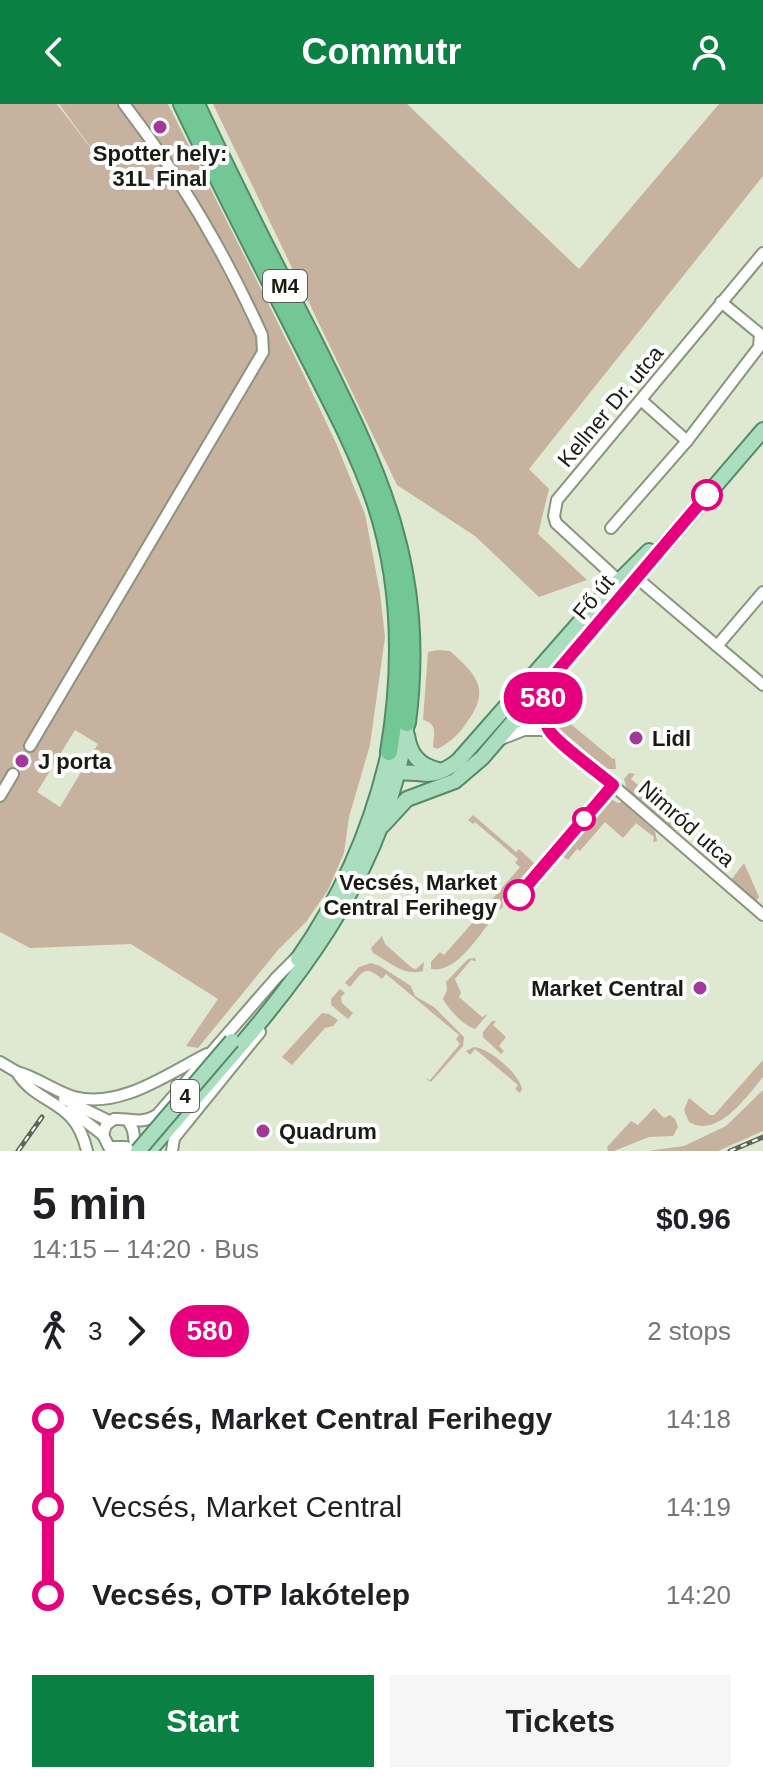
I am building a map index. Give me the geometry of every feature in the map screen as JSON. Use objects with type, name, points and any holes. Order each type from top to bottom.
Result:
[{"type":"highway","name":"M4","points":[[182,104],[342,425],[375,502],[389,563],[398,631],[400,672],[389,752]]},
{"type":"highway","name":"M4","points":[[196,104],[358,431],[387,500],[408,593],[412,651],[407,723]]},
{"type":"main road","name":"Fő út","points":[[446,778],[468,772],[497,741],[521,702],[612,608],[763,430]]},
{"type":"main road","name":"4","points":[[138,1150],[302,969],[353,890],[383,825],[407,799],[446,778],[467,752],[521,702],[618,580],[694,510]]},
{"type":"main road","points":[[612,608],[618,580]]},
{"type":"main road","points":[[383,825],[407,723]]},
{"type":"main road","points":[[407,723],[410,749],[416,760],[446,778]]},
{"type":"main road","points":[[389,752],[396,775],[414,788],[446,778]]},
{"type":"main road","points":[[380,791],[389,752]]},
{"type":"main road","name":"4","points":[[235,1044],[303,952],[343,888],[380,791],[396,775]]},
{"type":"street","points":[[30,746],[263,352],[262,335],[209,231],[176,176],[124,104]]},
{"type":"street","name":"Kellner Dr. utca","points":[[618,580],[556,523],[554,508],[557,500],[763,253]]},
{"type":"street","points":[[611,528],[687,441],[759,347],[762,340],[760,334],[721,302]]},
{"type":"street","points":[[641,400],[687,441]]},
{"type":"street","points":[[637,578],[763,685]]},
{"type":"street","points":[[717,646],[763,592]]},
{"type":"street","name":"Nimród utca","points":[[521,702],[549,730],[763,915]]},
{"type":"street","points":[[497,741],[524,730],[549,730]]},
{"type":"street","points":[[0,796],[13,774]]},
{"type":"street","points":[[0,1062],[109,1121],[119,1118],[129,1122],[144,1121],[157,1115],[276,978],[303,952]]},
{"type":"street","points":[[172,1151],[174,1138],[233,1067],[281,1003],[302,969]]},
{"type":"street","points":[[17,1072],[71,1096],[97,1099],[129,1094],[212,1051]]},
{"type":"street","points":[[17,1072],[97,1128],[111,1149],[138,1150],[129,1122]]},
{"type":"street","points":[[17,1072],[23,1082],[63,1108],[76,1122],[87,1151]]},
{"type":"street","points":[[103,1135],[109,1121]]},
{"type":"shaded area","points":[[0,104],[57,104],[100,160],[59,104],[168,104],[298,363],[365,514],[385,637],[370,745],[349,817],[344,853],[328,890],[306,922],[278,950],[198,1048],[186,1046],[218,999],[131,944],[30,948],[0,932]],"holes":[[[75,730],[98,744],[60,807],[37,792]]]},
{"type":"shaded area","points":[[213,104],[407,104],[579,269],[719,104],[763,104],[763,176],[529,469],[549,489],[538,534],[587,580],[539,597],[475,536],[397,485]]},
{"type":"shaded area","points":[[450,651],[468,669],[478,685],[479,694],[478,703],[462,729],[437,749],[433,747],[433,727],[423,720],[428,652]]},
{"type":"shaded area","points":[[555,711],[615,758],[616,769],[606,769],[554,724],[547,713]]},
{"type":"shaded area","points":[[629,773],[635,774],[631,779],[680,822],[686,817],[688,824],[684,829],[670,828],[627,790],[624,779]]},
{"type":"shaded area","points":[[609,798],[622,802],[655,831],[657,841],[653,842],[654,837],[636,823],[623,838],[605,822],[568,860],[560,854],[540,879],[543,882],[540,884],[536,879]]},
{"type":"shaded area","points":[[473,815],[516,852],[519,849],[534,863],[502,900],[503,907],[499,910],[493,910],[484,901],[489,903],[520,867],[515,863],[518,859],[475,822],[473,824],[468,820]]},
{"type":"shaded area","points":[[744,863],[759,897],[756,901],[731,880]]},
{"type":"shaded area","points":[[478,907],[489,916],[490,922],[457,961],[440,969],[431,969],[431,962],[440,952],[444,955],[481,913]]},
{"type":"shaded area","points":[[382,936],[385,944],[412,968],[416,969],[424,962],[423,971],[403,970],[373,953],[371,948]]},
{"type":"shaded area","points":[[475,958],[476,961],[471,960],[455,979],[461,993],[459,997],[482,1017],[488,1014],[475,1029],[457,1017],[443,999],[446,982],[468,959]]},
{"type":"shaded area","points":[[371,963],[411,986],[415,996],[434,1007],[464,1037],[463,1046],[431,1082],[425,1078],[430,1080],[460,1044],[456,1039],[459,1035],[386,974],[382,979],[368,971],[361,974],[350,987],[345,983],[359,967]]},
{"type":"shaded area","points":[[340,989],[345,993],[341,997],[342,1003],[353,1013],[348,1019],[331,1005],[331,999]]},
{"type":"shaded area","points":[[322,1013],[338,1020],[333,1026],[325,1028],[292,1065],[282,1057]]},
{"type":"shaded area","points":[[492,1021],[496,1021],[493,1025],[506,1037],[499,1046],[504,1051],[501,1054],[483,1037],[483,1032]]},
{"type":"shaded area","points":[[474,1047],[488,1052],[510,1069],[520,1083],[520,1093],[515,1089],[518,1085],[475,1049],[470,1055],[466,1051]]},
{"type":"shaded area","points":[[763,1060],[763,1077],[731,1113],[711,1125],[700,1126],[689,1122],[684,1110],[689,1098],[714,1115]]},
{"type":"shaded area","points":[[763,1090],[763,1131],[718,1151],[648,1151],[684,1146],[726,1126]]},
{"type":"shaded area","points":[[654,1108],[664,1118],[670,1115],[675,1119],[678,1127],[673,1136],[649,1137],[608,1151],[607,1147],[631,1121],[638,1125]]},
{"type":"tunnel","points":[[13,774],[30,746]]},
{"type":"railway","points":[[18,1151],[42,1117]]},
{"type":"railway","points":[[730,1151],[763,1137]]},
{"type":"bus line","name":"580","points":[[519,895],[613,785],[549,730],[543,712],[544,693],[550,680],[707,495]]},
{"type":"place","name":"Spotter hely: 31L Final","points":[[160,127]]},
{"type":"place","name":"Lidl","points":[[636,738]]},
{"type":"place","name":"J porta","points":[[22,761]]},
{"type":"place","name":"Vecsés, Market Central Ferihegy","points":[[519,895]]},
{"type":"place","name":"Market Central","points":[[700,988]]},
{"type":"place","name":"Quadrum","points":[[263,1131]]}]
